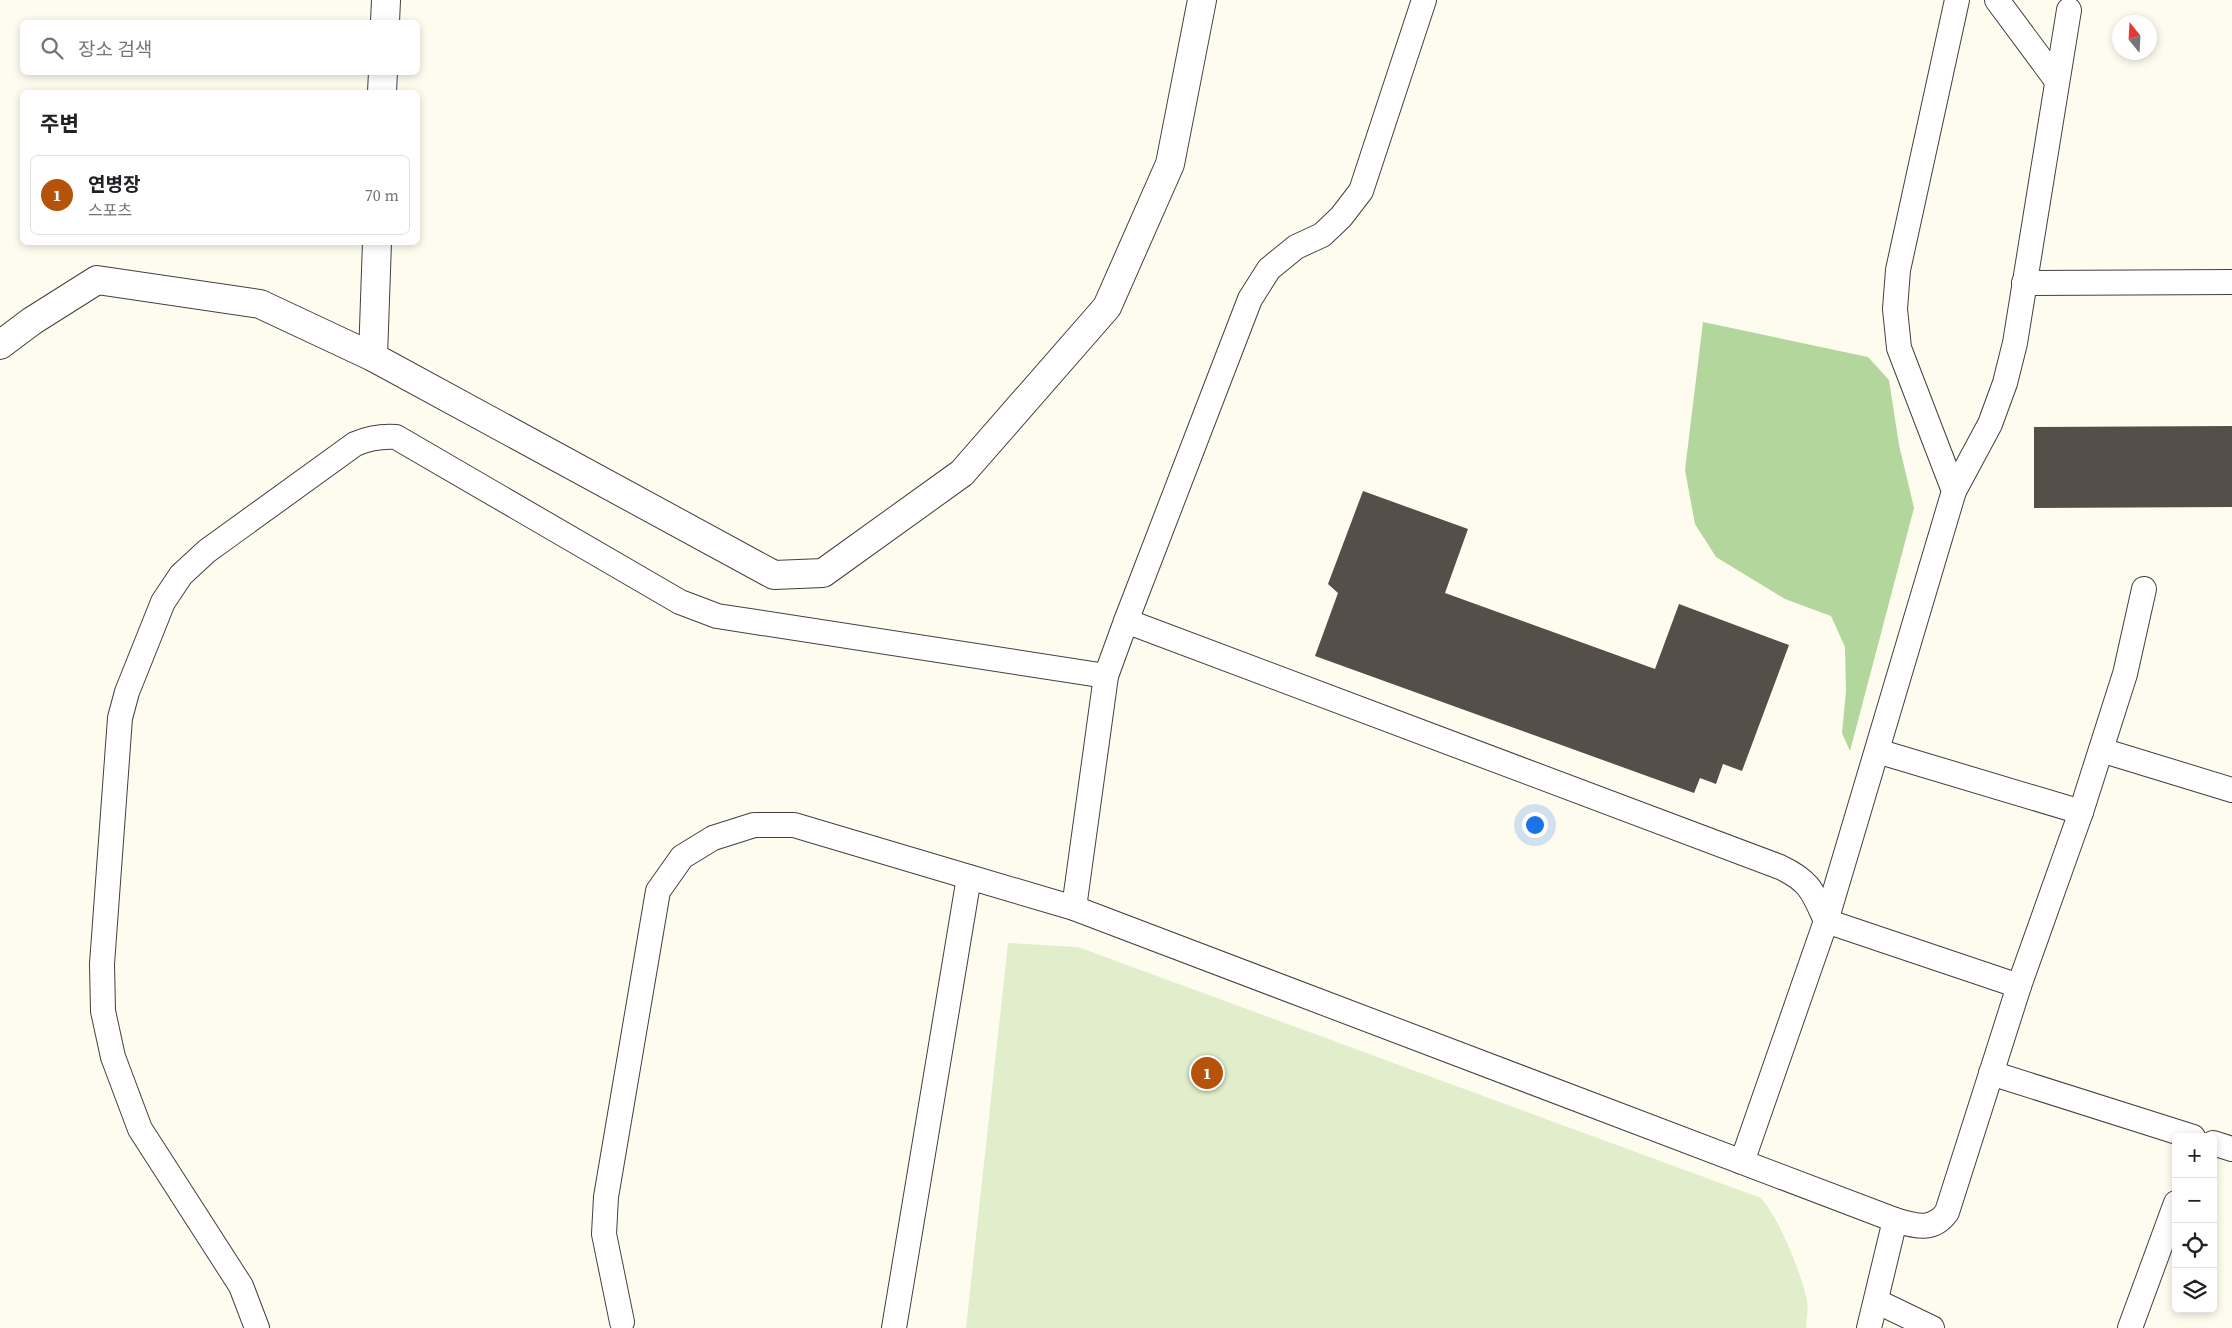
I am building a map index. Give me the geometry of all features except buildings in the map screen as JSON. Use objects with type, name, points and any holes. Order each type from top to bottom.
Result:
[{"type":"street","points":[[385,20],[386,0]]},
{"type":"street","points":[[0,345],[32,321],[97,280],[260,304],[373,357],[774,575],[823,573],[962,473],[1107,307],[1170,164],[1202,0]]},
{"type":"street","points":[[382,90],[383,75]]},
{"type":"street","points":[[373,357],[377,245]]},
{"type":"lane","points":[[1074,908],[1106,676],[1250,299],[1269,269],[1296,247],[1322,235],[1341,217],[1361,191],[1424,0]]},
{"type":"lane","points":[[1954,491],[1899,348],[1895,309],[1898,270],[1957,0]]},
{"type":"lane","points":[[1997,0],[2057,81]]},
{"type":"lane","points":[[1742,1162],[1826,921],[1954,491],[1990,424],[2005,382],[2015,343],[2069,10]]},
{"type":"lane","points":[[2024,283],[2232,282]]},
{"type":"lane","points":[[257,1328],[241,1286],[140,1129],[113,1057],[103,1011],[102,964],[120,718],[127,692],[163,602],[181,575],[207,550],[355,444],[381,436],[396,437],[680,602],[717,616],[1106,676]]},
{"type":"lane","points":[[622,1322],[604,1234],[606,1197],[658,891],[682,857],[713,838],[754,825],[794,824],[1074,908],[1895,1220],[1918,1227],[1926,1227],[1942,1220],[1947,1212],[2019,986],[2101,750],[2125,674],[2144,588]]},
{"type":"lane","points":[[1126,621],[1780,867],[1798,875],[1812,889],[1826,921],[2019,986]]},
{"type":"lane","points":[[2101,750],[2232,790]]},
{"type":"lane","points":[[1877,751],[2081,812]]},
{"type":"lane","points":[[894,1328],[969,877]]},
{"type":"lane","points":[[1992,1073],[2180,1133]]},
{"type":"lane","points":[[2217,1144],[2232,1149]]},
{"type":"lane","points":[[2130,1328],[2172,1214]]},
{"type":"lane","points":[[1869,1328],[1895,1220]]},
{"type":"lane","points":[[1876,1301],[1932,1328]]},
{"type":"green space","points":[[1703,322],[1868,357],[1889,380],[1899,445],[1914,508],[1850,751],[1842,733],[1846,691],[1845,647],[1831,616],[1785,599],[1716,557],[1695,524],[1685,470]]},
{"type":"green space","points":[[1008,943],[1078,947],[1761,1198],[1775,1219],[1789,1247],[1800,1276],[1808,1304],[1806,1328],[966,1328]]},
{"type":"place","name":"연병장","points":[[1207,1073]]}]
